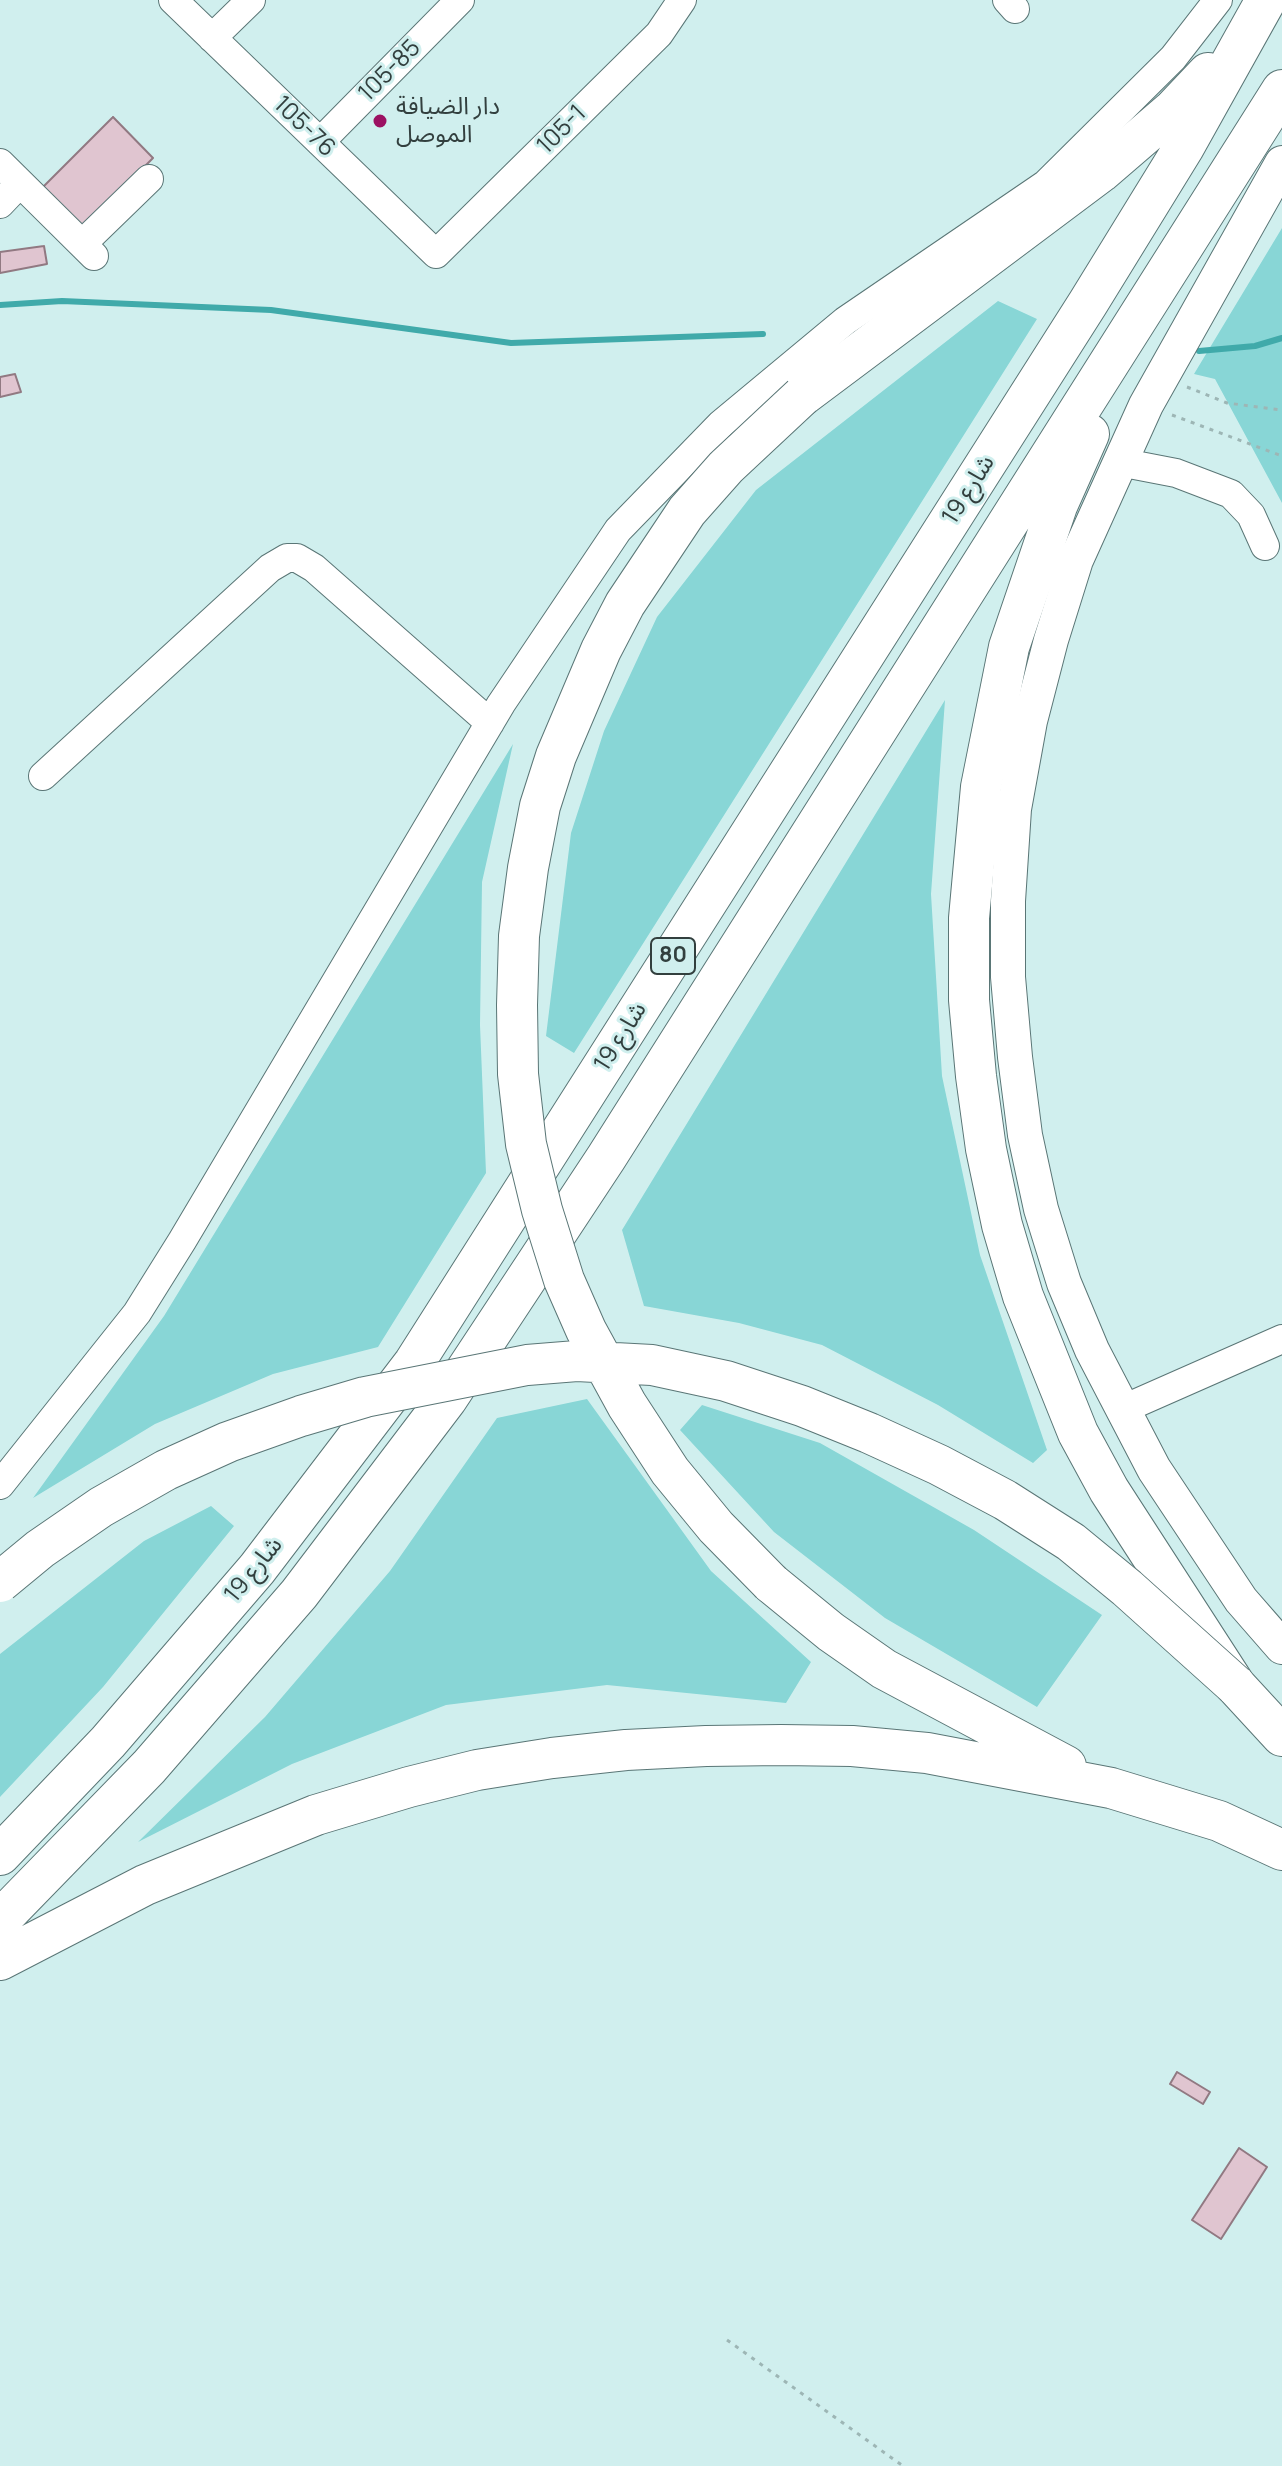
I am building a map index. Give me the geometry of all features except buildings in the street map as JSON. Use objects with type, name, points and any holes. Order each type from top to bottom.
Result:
[{"type":"highway","points":[[1111,1788],[952,1707],[884,1669],[831,1632],[771,1583],[716,1527],[670,1471],[627,1405],[586,1330],[564,1280],[542,1210],[526,1144],[518,1074],[519,936],[540,806],[556,756],[601,650],[625,604],[687,511],[726,467],[802,396],[1133,146],[1201,81],[1265,0]]},
{"type":"highway","name":"شارع 19","points":[[0,1855],[108,1742],[257,1569],[414,1363],[1088,303],[1184,147],[1265,0]]},
{"type":"highway","name":"شارع 19","points":[[0,1920],[149,1767],[299,1594],[447,1399],[606,1158],[1282,90]]},
{"type":"highway","points":[[1161,284],[1057,506],[1009,647],[981,787],[969,918],[969,1000],[986,1149],[1002,1225],[1023,1296],[1078,1433],[1109,1490],[1235,1685]]},
{"type":"highway","points":[[0,1582],[40,1549],[101,1507],[166,1470],[228,1442],[301,1416],[365,1397],[527,1365],[577,1361],[652,1365],[726,1381],[802,1406],[939,1465],[1005,1500],[1071,1542],[1127,1588],[1235,1685],[1282,1736]]},
{"type":"highway","points":[[0,1960],[145,1885],[316,1815],[477,1770],[626,1750],[781,1745],[852,1746],[927,1753],[1111,1788],[1219,1821],[1282,1850]]},
{"type":"main road","points":[[1282,163],[1146,405],[1076,560],[1030,721],[1014,809],[1008,901],[1008,977],[1025,1135],[1041,1209],[1064,1283],[1121,1410],[1154,1469],[1241,1600],[1282,1647]]},
{"type":"street","name":"105-76","points":[[173,0],[436,254]]},
{"type":"street","points":[[212,38],[251,0]]},
{"type":"street","name":"105-85","points":[[320,142],[460,0]]},
{"type":"street","name":"105-1","points":[[436,254],[659,34],[682,0]]},
{"type":"street","points":[[0,1485],[137,1313],[490,723],[618,530],[721,424],[845,321],[1046,184],[1173,58],[1218,0]]},
{"type":"street","points":[[0,163],[88,250],[149,179]]},
{"type":"street","points":[[0,204],[20,183]]},
{"type":"street","points":[[1119,462],[1176,473],[1231,494],[1251,515],[1265,546]]},
{"type":"street","points":[[43,776],[270,568],[287,558],[297,558],[314,568],[490,723]]},
{"type":"street","points":[[1121,1410],[1282,1339]]},
{"type":"path","points":[[1172,359],[1187,387],[1227,403],[1282,410]]},
{"type":"path","points":[[1146,405],[1282,456]]},
{"type":"path","points":[[727,2340],[903,2466]]},
{"type":"shaded area","points":[[1282,228],[1282,503],[1215,379],[1194,374]]},
{"type":"shaded area","points":[[998,301],[1037,319],[574,1053],[546,1036],[571,833],[604,731],[657,617],[756,490]]},
{"type":"shaded area","points":[[945,700],[931,894],[942,1076],[980,1255],[1047,1450],[1033,1463],[938,1405],[822,1345],[739,1323],[644,1306],[622,1230]]},
{"type":"shaded area","points":[[513,744],[482,882],[480,1025],[486,1173],[378,1347],[273,1374],[155,1424],[33,1498],[164,1316]]},
{"type":"shaded area","points":[[587,1399],[711,1571],[811,1662],[786,1703],[607,1685],[446,1705],[292,1764],[138,1842],[265,1717],[390,1571],[497,1418]]},
{"type":"shaded area","points":[[702,1405],[820,1443],[974,1530],[1102,1615],[1037,1707],[885,1618],[774,1532],[680,1430]]},
{"type":"shaded area","points":[[211,1506],[234,1526],[103,1687],[0,1797],[0,1654],[144,1541]]},
{"type":"waterway","points":[[0,305],[62,301],[271,310],[511,343],[763,334]]},
{"type":"waterway","points":[[1199,351],[1255,346],[1282,338]]},
{"type":"place","name":"دار الضيافة الموصل","points":[[380,121]]}]
